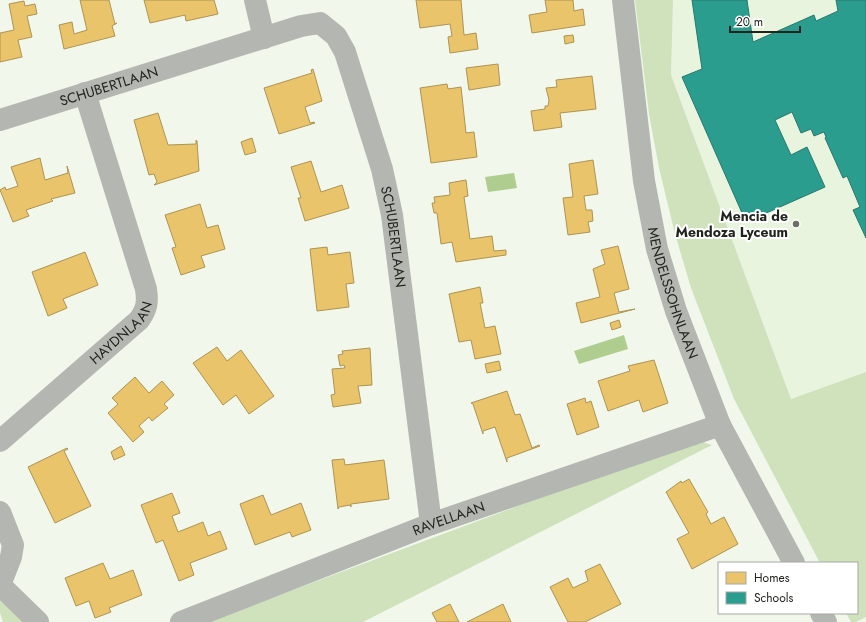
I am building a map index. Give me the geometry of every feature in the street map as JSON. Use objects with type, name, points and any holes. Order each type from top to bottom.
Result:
[{"type":"street","points":[[255,0],[264,38]]},
{"type":"street","name":"MENDELSSOHNLAAN","points":[[623,0],[644,181],[658,249],[676,311],[720,425],[793,562]]},
{"type":"street","name":"SCHUBERTLAAN","points":[[0,120],[300,26],[320,23],[336,36],[345,52],[382,169],[392,215],[431,524]]},
{"type":"street","name":"HAYDNLAAN","points":[[0,441],[139,320],[145,312],[148,300],[146,289],[85,93]]},
{"type":"street","name":"RAVELLAAN","points":[[181,622],[431,524],[720,425]]},
{"type":"street","points":[[0,512],[13,545],[11,557],[0,585],[38,622]]},
{"type":"shaded area","points":[[635,0],[673,0],[671,75],[791,399],[866,372],[866,617],[856,622],[851,622],[847,614],[858,614],[858,562],[819,562],[734,399],[691,288],[675,234],[659,168],[649,114]]},
{"type":"shaded area","name":"Mencia de Mendoza Lyceum","points":[[673,0],[866,0],[866,372],[791,399],[671,75]]},
{"type":"shaded area","points":[[514,173],[517,188],[488,192],[485,177]]},
{"type":"shaded area","points":[[624,335],[628,349],[579,364],[574,351]]},
{"type":"shaded area","points":[[703,442],[712,445],[363,622],[207,622],[687,443]]},
{"type":"shaded area","points":[[0,598],[27,622],[3,622],[0,613]]},
{"type":"building: Homes","points":[[80,0],[109,0],[115,24],[117,23],[112,26],[115,36],[64,49],[59,25],[72,22],[74,34],[87,30]]},
{"type":"building: Homes","points":[[144,0],[214,0],[218,14],[186,21],[185,15],[150,23]]},
{"type":"building: Homes","points":[[416,0],[461,0],[464,35],[476,33],[478,49],[450,53],[448,37],[452,36],[450,24],[420,28]]},
{"type":"building: Homes","points":[[545,0],[573,0],[574,11],[583,9],[585,25],[532,33],[529,15],[547,12]]},
{"type":"building: Homes","points":[[24,1],[25,6],[35,4],[37,14],[27,16],[32,37],[18,40],[22,57],[0,62],[0,33],[14,30],[9,4]]},
{"type":"building: Homes","points":[[573,35],[574,42],[565,44],[564,36]]},
{"type":"building: Homes","points":[[498,64],[500,85],[469,90],[466,68]]},
{"type":"building: Homes","points":[[313,69],[322,101],[305,107],[310,123],[315,123],[279,134],[264,88],[312,73],[311,70]]},
{"type":"building: Homes","points":[[592,76],[596,109],[560,113],[562,127],[534,131],[531,111],[545,109],[545,106],[548,106],[549,100],[546,88],[557,87],[556,80]]},
{"type":"building: Homes","points":[[447,84],[448,89],[461,87],[466,133],[474,132],[477,157],[431,163],[420,88]]},
{"type":"building: Homes","points":[[158,113],[168,145],[196,144],[196,140],[197,141],[199,171],[154,185],[157,182],[154,174],[149,175],[134,120]]},
{"type":"building: Homes","points":[[252,138],[256,152],[245,155],[241,142]]},
{"type":"building: Homes","points":[[40,158],[45,180],[68,173],[67,166],[75,193],[51,199],[53,201],[26,210],[29,216],[13,222],[0,190],[5,187],[6,190],[18,186],[11,167]]},
{"type":"building: Homes","points":[[593,160],[598,194],[584,196],[586,210],[592,210],[593,221],[588,222],[590,232],[568,235],[563,198],[573,197],[569,164]]},
{"type":"building: Homes","points":[[311,161],[321,192],[342,185],[349,208],[305,221],[298,198],[301,198],[291,167]]},
{"type":"building: Homes","points":[[466,180],[468,196],[464,197],[470,239],[492,236],[494,251],[506,250],[506,255],[456,262],[452,242],[441,244],[437,213],[434,213],[432,203],[435,203],[434,197],[450,195],[449,183]]},
{"type":"building: Homes","points":[[200,204],[207,228],[218,225],[225,249],[201,256],[205,267],[181,275],[172,248],[176,247],[165,215]]},
{"type":"building: Homes","points":[[618,246],[629,289],[614,293],[619,312],[635,309],[581,323],[576,303],[600,297],[593,269],[605,264],[601,250]]},
{"type":"building: Homes","points":[[327,247],[328,255],[350,252],[354,283],[346,284],[349,307],[317,311],[310,249]]},
{"type":"building: Homes","points":[[85,252],[98,285],[63,299],[67,308],[48,316],[32,272]]},
{"type":"building: Homes","points":[[480,287],[483,303],[480,303],[485,328],[495,326],[501,354],[475,359],[471,340],[459,342],[449,294]]},
{"type":"building: Homes","points":[[619,320],[621,327],[612,330],[610,323]]},
{"type":"building: Homes","points":[[217,347],[227,361],[241,350],[274,396],[249,414],[236,395],[223,405],[193,363]]},
{"type":"building: Homes","points":[[370,348],[372,385],[358,386],[361,403],[333,407],[331,395],[335,394],[332,369],[345,368],[344,365],[340,366],[338,355],[343,354],[342,351]]},
{"type":"building: Homes","points":[[654,360],[668,403],[643,412],[639,400],[608,411],[598,381],[630,371],[628,366]]},
{"type":"building: Homes","points":[[499,361],[501,370],[487,373],[485,364]]},
{"type":"building: Homes","points":[[135,377],[149,393],[162,381],[174,395],[164,404],[168,408],[152,421],[149,417],[139,426],[144,432],[133,442],[108,413],[118,404],[112,398]]},
{"type":"building: Homes","points":[[507,391],[515,415],[520,414],[532,448],[539,445],[540,446],[507,458],[507,462],[495,427],[483,431],[483,434],[473,404],[471,403]]},
{"type":"building: Homes","points":[[585,398],[586,403],[591,401],[599,427],[577,435],[567,404]]},
{"type":"building: Homes","points":[[121,446],[125,455],[114,460],[111,452]]},
{"type":"building: Homes","points":[[67,448],[68,449],[64,451],[91,506],[55,523],[28,467]]},
{"type":"building: Homes","points":[[344,459],[345,465],[384,460],[389,499],[351,504],[351,507],[350,505],[339,507],[338,509],[332,460]]},
{"type":"building: Homes","points":[[689,479],[708,512],[706,514],[711,524],[724,517],[738,544],[692,569],[677,539],[689,533],[666,492],[681,481],[682,483]]},
{"type":"building: Homes","points":[[172,493],[180,513],[172,516],[178,532],[203,522],[208,536],[220,531],[227,549],[190,563],[194,575],[179,581],[163,540],[156,543],[141,505]]},
{"type":"building: Homes","points":[[263,495],[271,515],[301,503],[311,530],[292,537],[290,532],[255,545],[240,504]]},
{"type":"building: Homes","points":[[103,563],[110,579],[133,570],[142,595],[109,608],[111,612],[95,618],[89,601],[76,606],[65,578]]},
{"type":"building: Homes","points":[[600,564],[621,604],[585,622],[568,622],[550,587],[568,578],[573,588],[588,581],[585,571]]},
{"type":"building: Homes","points":[[450,604],[459,622],[437,622],[432,613]]},
{"type":"building: Homes","points":[[503,604],[511,622],[467,622]]},
{"type":"building: Schools","points":[[692,0],[747,0],[753,42],[814,15],[816,21],[838,11],[836,0],[866,0],[866,238],[853,210],[860,207],[847,176],[843,178],[825,138],[824,132],[814,136],[811,129],[801,133],[792,112],[775,120],[791,155],[807,147],[825,187],[746,222],[682,77],[702,69]]},
{"type":"place","name":"Mencia de Mendoza Lyceum","points":[[796,224]]}]
